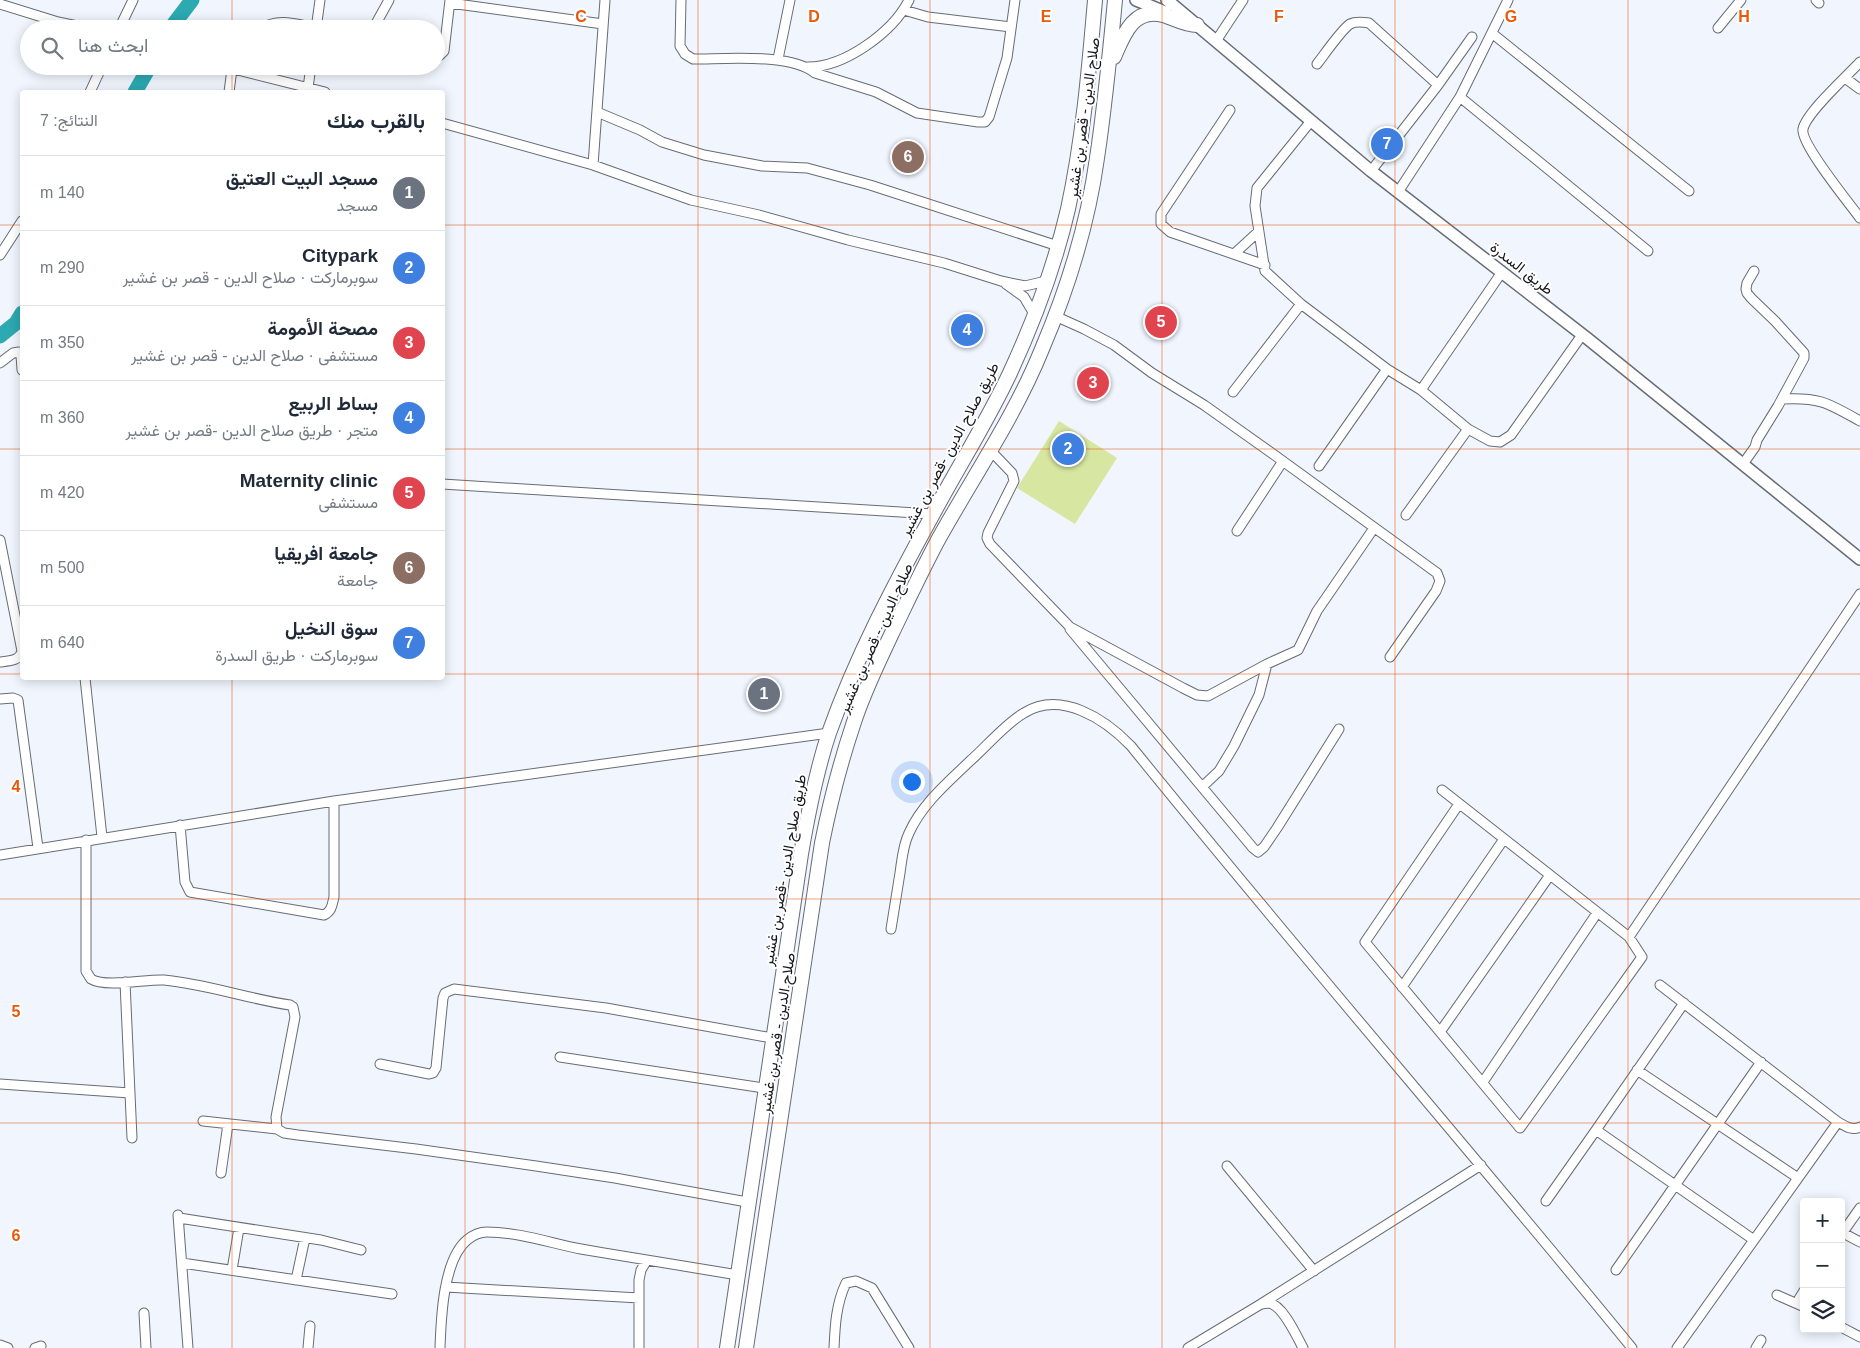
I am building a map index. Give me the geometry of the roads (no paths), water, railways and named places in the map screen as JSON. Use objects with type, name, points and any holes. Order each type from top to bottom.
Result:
[{"type":"highway","name":"طريق صلاح الدين -قصر بن غشير","points":[[727,1348],[764,1088],[806,820],[829,733],[861,653],[933,514],[996,402],[1023,342],[1046,281],[1068,209],[1082,130],[1089,76],[1095,0]]},
{"type":"highway","name":"صلاح الدين - قصر بن غشير","points":[[746,1348],[822,843],[837,776],[853,723],[868,684],[901,614],[937,542],[1032,372],[1055,316],[1075,254],[1092,189],[1108,71],[1115,0]]},
{"type":"highway","points":[[1108,71],[1125,31],[1142,16],[1158,14],[1186,24],[1197,25]]},
{"type":"highway","points":[[775,1019],[795,1022]]},
{"type":"main road","points":[[1136,0],[1197,25]]},
{"type":"main road","name":"طريق السدرة","points":[[1167,0],[1398,192],[1582,334],[1860,559]]},
{"type":"street","points":[[123,20],[133,0]]},
{"type":"street","points":[[317,20],[320,0]]},
{"type":"street","points":[[378,20],[389,0]]},
{"type":"street","points":[[593,165],[605,0]]},
{"type":"street","points":[[681,0],[680,46],[685,54],[693,59],[754,59],[769,61],[778,59],[808,67],[828,64],[854,53],[877,37],[904,10],[910,0]]},
{"type":"street","points":[[778,59],[790,0]]},
{"type":"street","points":[[808,67],[815,73],[876,92],[917,113],[985,122],[989,117],[1007,58],[1015,0]]},
{"type":"street","points":[[1216,41],[1243,0]]},
{"type":"street","points":[[1398,192],[1460,97],[1493,34],[1508,0]]},
{"type":"street","points":[[1718,28],[1741,0]]},
{"type":"street","points":[[445,43],[450,1],[602,24]]},
{"type":"street","points":[[0,4],[52,20]]},
{"type":"street","points":[[904,10],[928,17],[1011,27]]},
{"type":"street","points":[[1317,64],[1348,25],[1356,22],[1369,23],[1438,85]]},
{"type":"street","points":[[1493,34],[1690,191]]},
{"type":"street","points":[[1371,170],[1438,85],[1472,37]]},
{"type":"street","points":[[1860,62],[1815,110],[1804,126],[1802,134],[1808,148],[1860,218]]},
{"type":"street","points":[[91,90],[98,75]]},
{"type":"street","points":[[230,90],[234,75]]},
{"type":"street","points":[[259,75],[316,90]]},
{"type":"street","points":[[308,88],[310,75]]},
{"type":"street","points":[[1845,78],[1860,89]]},
{"type":"street","points":[[1460,97],[1648,251]]},
{"type":"street","points":[[1230,110],[1161,214],[1161,224],[1170,232],[1265,265]]},
{"type":"street","points":[[597,112],[640,130],[662,142],[704,155],[762,166],[807,168],[870,185],[1058,246]]},
{"type":"street","points":[[1311,121],[1256,188],[1255,206],[1266,271],[1273,280],[1301,304],[1388,369],[1421,390],[1468,429],[1490,440],[1500,442],[1511,435],[1582,334]]},
{"type":"street","points":[[445,124],[593,165],[691,200],[759,215],[1001,281],[1025,286],[1046,281]]},
{"type":"street","points":[[0,255],[20,224]]},
{"type":"street","points":[[1234,254],[1258,232]]},
{"type":"street","points":[[1744,464],[1805,356],[1775,321],[1747,293],[1747,283],[1754,271]]},
{"type":"street","points":[[1421,390],[1502,272]]},
{"type":"street","points":[[1001,281],[1024,298],[1034,314]]},
{"type":"street","points":[[1233,392],[1301,304]]},
{"type":"street","points":[[1055,316],[1105,339],[1152,373],[1204,405],[1437,573],[1440,581],[1436,591],[1390,657]]},
{"type":"street","points":[[0,363],[14,353],[20,354]]},
{"type":"street","points":[[1319,466],[1388,369]]},
{"type":"street","points":[[1782,399],[1816,399],[1832,405],[1860,421]]},
{"type":"street","points":[[1406,515],[1468,429]]},
{"type":"street","points":[[990,450],[1012,473],[1014,481],[988,533],[987,538],[990,544],[1065,623],[1256,851],[1260,851],[1277,828],[1339,729]]},
{"type":"street","points":[[1237,531],[1283,461]]},
{"type":"street","points":[[445,484],[933,514]]},
{"type":"street","points":[[1065,623],[1183,688],[1202,696],[1208,696],[1267,664],[1298,650],[1317,611],[1374,528]]},
{"type":"street","points":[[0,540],[20,641]]},
{"type":"street","points":[[1629,937],[1860,594]]},
{"type":"street","points":[[0,662],[20,657]]},
{"type":"street","points":[[1202,787],[1219,771],[1234,746],[1259,695],[1267,664]]},
{"type":"street","points":[[85,680],[102,838]]},
{"type":"street","points":[[0,700],[13,698],[18,700],[38,848]]},
{"type":"street","points":[[892,929],[906,840],[916,820],[929,802],[956,775],[1023,713],[1042,706],[1063,706],[1080,710],[1107,725],[1120,734],[1131,746],[1392,1062],[1481,1165],[1632,1348]]},
{"type":"street","points":[[0,855],[334,801],[829,733]]},
{"type":"street","points":[[1442,790],[1629,937],[1642,957],[1520,1128],[1484,1082],[1365,942],[1459,804]]},
{"type":"street","points":[[180,825],[185,882],[190,892],[324,915],[332,907],[334,897],[334,801]]},
{"type":"street","points":[[1402,986],[1504,839]]},
{"type":"street","points":[[86,840],[86,970],[91,979],[95,981],[126,982],[163,980],[202,986],[293,1007],[295,1017],[276,1117],[277,1129]]},
{"type":"street","points":[[1440,1032],[1550,875]]},
{"type":"street","points":[[1484,1082],[1597,913]]},
{"type":"street","points":[[126,982],[132,1138]]},
{"type":"street","points":[[1660,985],[1838,1122],[1849,1128],[1856,1129],[1860,1127]]},
{"type":"street","points":[[380,1064],[429,1074],[434,1073],[445,993],[454,989],[606,1008],[772,1038]]},
{"type":"street","points":[[1546,1201],[1684,1003]]},
{"type":"street","points":[[560,1058],[764,1088]]},
{"type":"street","points":[[1616,1270],[1762,1062]]},
{"type":"street","points":[[1638,1070],[1798,1178]]},
{"type":"street","points":[[0,1084],[130,1093]]},
{"type":"street","points":[[203,1121],[277,1129],[284,1133],[416,1149],[615,1178],[747,1202]]},
{"type":"street","points":[[1677,1348],[1838,1122]]},
{"type":"street","points":[[221,1173],[228,1124]]},
{"type":"street","points":[[1596,1130],[1754,1240]]},
{"type":"street","points":[[1188,1348],[1481,1165]]},
{"type":"street","points":[[1227,1166],[1314,1271]]},
{"type":"street","points":[[1845,1230],[1860,1208]]},
{"type":"street","points":[[188,1348],[178,1216],[239,1228],[321,1240],[361,1250]]},
{"type":"street","points":[[232,1270],[239,1228]]},
{"type":"street","points":[[440,1348],[446,1287],[454,1257],[471,1237],[480,1233],[488,1232],[524,1236],[580,1248],[738,1275]]},
{"type":"street","points":[[1845,1235],[1860,1242]]},
{"type":"street","points":[[296,1280],[305,1238]]},
{"type":"street","points":[[638,1348],[641,1270],[647,1260]]},
{"type":"street","points":[[182,1263],[392,1294]]},
{"type":"street","points":[[834,1348],[836,1318],[841,1293],[846,1283],[856,1281],[872,1288],[909,1348]]},
{"type":"street","points":[[446,1287],[639,1298]]},
{"type":"street","points":[[1777,1295],[1800,1306]]},
{"type":"street","points":[[1261,1304],[1269,1303],[1283,1313],[1303,1348]]},
{"type":"street","points":[[144,1313],[146,1348]]},
{"type":"street","points":[[308,1348],[310,1326]]},
{"type":"street","points":[[1845,1329],[1860,1337]]},
{"type":"street","points":[[0,1345],[8,1348]]},
{"type":"waterway","points":[[177,20],[192,0]]},
{"type":"waterway","points":[[136,90],[145,75]]},
{"type":"waterway","points":[[0,336],[16,323],[20,316]]},
{"type":"place","name":"سوق النخيل","points":[[1387,144]]},
{"type":"place","name":"جامعة افريقيا","points":[[908,157]]},
{"type":"place","name":"Maternity clinic","points":[[1161,322]]},
{"type":"place","name":"بساط الربيع","points":[[967,330]]},
{"type":"place","name":"مصحة الأمومة","points":[[1093,383]]},
{"type":"place","name":"Citypark","points":[[1068,449]]},
{"type":"place","name":"مسجد البيت العتيق","points":[[764,694]]}]
